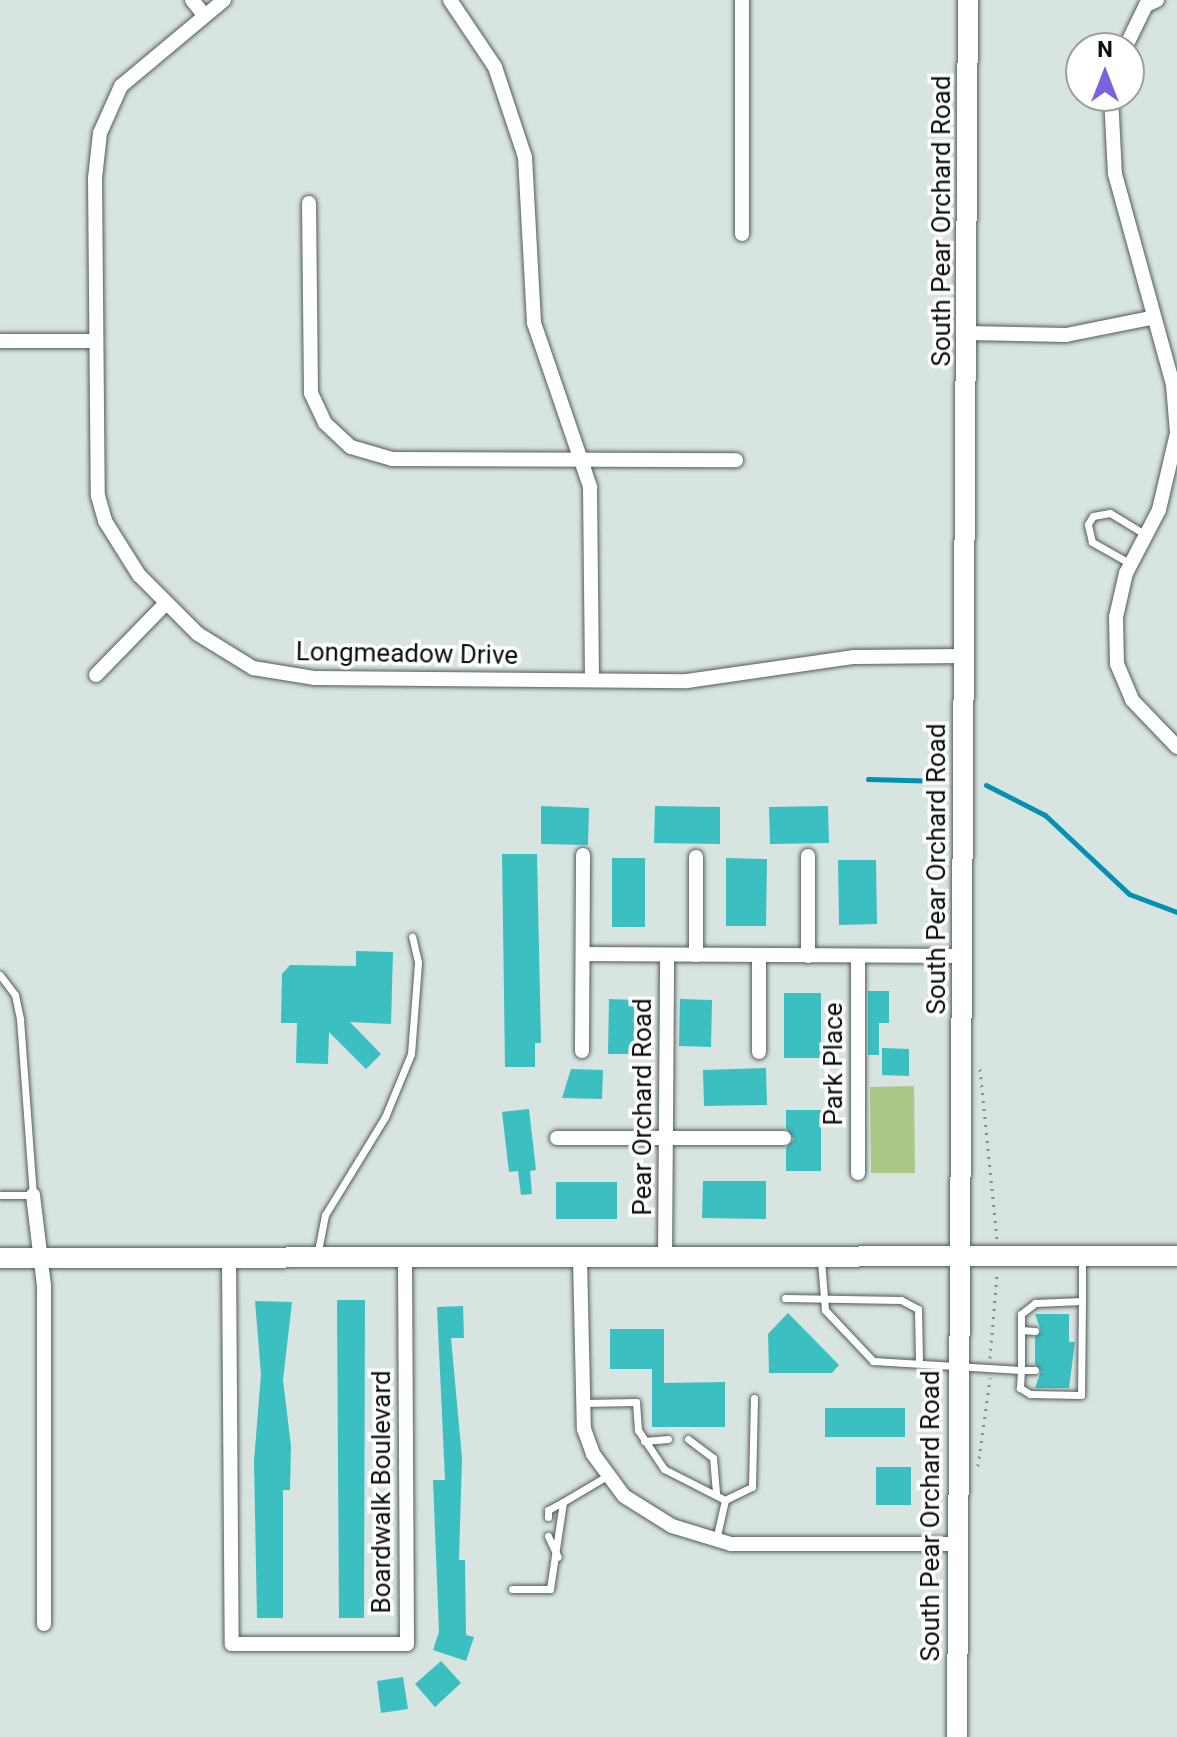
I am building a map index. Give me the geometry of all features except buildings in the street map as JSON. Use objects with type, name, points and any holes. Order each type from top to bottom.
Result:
[{"type":"street","points":[[192,0],[204,15]]},
{"type":"street","name":"Longmeadow Drive","points":[[224,0],[138,66],[121,86],[100,133],[94,341],[98,496],[118,546],[165,604],[225,655],[281,676],[687,681],[854,657],[964,656]]},
{"type":"street","points":[[450,0],[480,39],[516,121],[527,185],[534,323],[585,461],[592,527],[592,680]]},
{"type":"street","points":[[742,0],[742,234]]},
{"type":"street","name":"South Pear Orchard Road","points":[[957,1737],[957,1257],[964,956],[968,0]]},
{"type":"street","points":[[1133,32],[1147,2]]},
{"type":"street","points":[[1112,112],[1115,174],[1151,318],[1173,385],[1177,433],[1171,472],[1131,564],[1116,617],[1117,664],[1132,700],[1177,747]]},
{"type":"street","points":[[309,203],[308,374],[316,409],[338,436],[392,459],[736,460]]},
{"type":"street","points":[[968,333],[1066,335],[1151,318]]},
{"type":"street","points":[[0,341],[94,341]]},
{"type":"street","points":[[96,675],[165,604]]},
{"type":"street","points":[[582,1051],[583,855]]},
{"type":"street","points":[[808,856],[808,956]]},
{"type":"street","points":[[696,857],[696,955]]},
{"type":"street","points":[[583,954],[964,956]]},
{"type":"street","name":"Pear Orchard Road","points":[[665,1260],[670,1137],[667,955]]},
{"type":"street","points":[[759,955],[759,1052]]},
{"type":"street","name":"Park Place","points":[[858,956],[858,1173]]},
{"type":"street","name":"Park Place","points":[[557,1138],[784,1138]]},
{"type":"street","points":[[33,1195],[41,1258],[44,1624]]},
{"type":"street","points":[[0,1258],[665,1260],[1177,1256]]},
{"type":"street","name":"Boardwalk Boulevard","points":[[229,1258],[232,1644],[407,1644],[405,1258]]},
{"type":"street","points":[[580,1259],[584,1429],[607,1476],[645,1510],[716,1540],[957,1544]]},
{"type":"lane","points":[[1131,564],[1092,542],[1088,524],[1110,513],[1146,535]]},
{"type":"lane","points":[[317,1258],[321,1224],[385,1117],[411,1054],[418,962],[412,937]]},
{"type":"lane","points":[[0,975],[15,995],[20,1019],[33,1195],[0,1195]]},
{"type":"lane","points":[[1082,1257],[1082,1301],[1082,1330],[1082,1371],[1081,1395],[1030,1394],[1020,1388],[1021,1314],[1035,1303],[1082,1301]]},
{"type":"lane","points":[[821,1258],[823,1299],[842,1328],[873,1361],[919,1360],[1035,1370]]},
{"type":"lane","points":[[785,1298],[901,1300],[918,1309],[914,1329],[919,1360]]},
{"type":"lane","points":[[842,1328],[854,1328]]},
{"type":"lane","points":[[1021,1330],[1035,1331]]},
{"type":"lane","points":[[1069,1330],[1082,1330]]},
{"type":"lane","points":[[1069,1371],[1082,1371]]},
{"type":"lane","points":[[725,1500],[752,1487],[754,1398]]},
{"type":"lane","points":[[581,1403],[636,1402],[644,1441],[664,1469],[725,1500]]},
{"type":"lane","points":[[644,1441],[668,1439]]},
{"type":"lane","points":[[688,1439],[713,1458],[716,1495]]},
{"type":"lane","points":[[548,1517],[548,1510],[607,1476]]},
{"type":"lane","points":[[716,1540],[725,1500]]},
{"type":"lane","points":[[512,1589],[550,1589],[558,1557],[563,1502]]},
{"type":"lane","points":[[548,1536],[558,1557]]},
{"type":"green space","points":[[914,1086],[915,1173],[871,1173],[870,1087]]},
{"type":"waterway","points":[[868,779],[943,781]]},
{"type":"waterway","points":[[986,785],[1045,815],[1129,894],[1177,912]]}]
